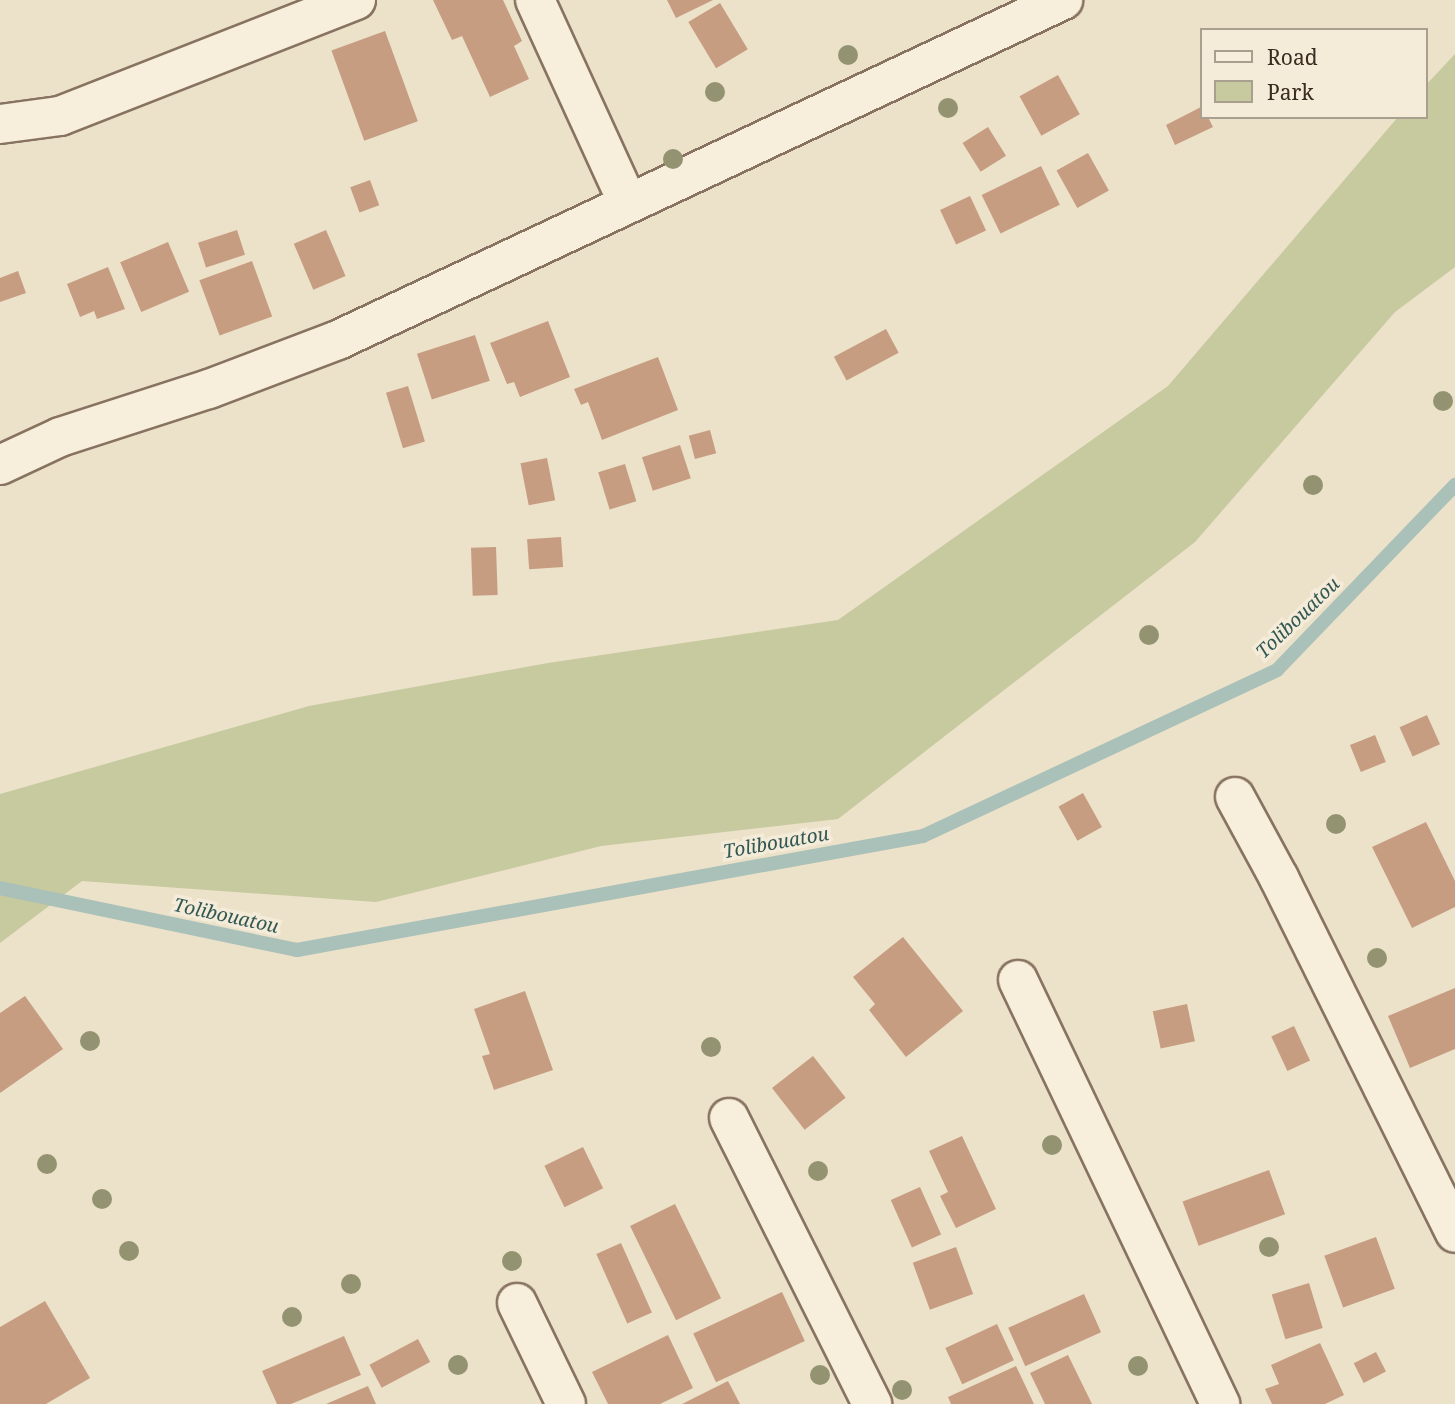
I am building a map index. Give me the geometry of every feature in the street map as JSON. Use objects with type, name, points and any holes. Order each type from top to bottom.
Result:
[{"type":"street","points":[[0,124],[60,116],[356,0]]},
{"type":"street","points":[[535,0],[628,203]]},
{"type":"street","points":[[0,465],[60,437],[209,389],[338,340],[1063,0]]},
{"type":"street","points":[[1235,797],[1285,890],[1455,1233]]},
{"type":"street","points":[[1018,980],[1220,1404]]},
{"type":"street","points":[[729,1118],[872,1404]]},
{"type":"street","points":[[517,1304],[566,1404]]},
{"type":"green space","points":[[1455,54],[1455,267],[1395,312],[1195,542],[838,819],[601,846],[376,902],[82,881],[0,943],[0,794],[309,706],[548,663],[838,620],[1168,386],[1396,119],[1427,119],[1427,84]]},
{"type":"building","points":[[433,0],[503,0],[522,41],[514,46],[529,79],[490,97],[462,36],[452,40]]},
{"type":"building","points":[[667,0],[713,0],[676,18]]},
{"type":"building","points":[[720,3],[748,49],[716,68],[688,22]]},
{"type":"building","points":[[385,31],[418,121],[364,141],[331,50]]},
{"type":"building","points":[[1058,75],[1080,114],[1041,136],[1020,96]]},
{"type":"building","points":[[1200,108],[1200,119],[1209,119],[1213,127],[1175,145],[1166,125]]},
{"type":"building","points":[[988,127],[1006,156],[981,172],[963,143]]},
{"type":"building","points":[[1088,153],[1109,191],[1077,208],[1057,170]]},
{"type":"building","points":[[1041,166],[1060,205],[1001,234],[982,195]]},
{"type":"building","points":[[370,180],[379,205],[360,213],[350,187]]},
{"type":"building","points":[[970,196],[986,230],[956,244],[940,210]]},
{"type":"building","points":[[237,230],[245,255],[206,267],[198,243]]},
{"type":"building","points":[[326,230],[346,276],[313,290],[294,244]]},
{"type":"building","points":[[168,242],[189,292],[141,312],[120,262]]},
{"type":"building","points":[[252,261],[272,316],[220,336],[199,280]]},
{"type":"building","points":[[108,267],[125,309],[97,319],[94,311],[80,317],[67,284]]},
{"type":"building","points":[[18,271],[26,293],[0,302],[0,278]]},
{"type":"building","points":[[548,321],[570,377],[520,397],[514,382],[507,384],[490,343]]},
{"type":"building","points":[[886,329],[899,353],[847,381],[834,357]]},
{"type":"building","points":[[475,335],[490,381],[432,400],[417,354]]},
{"type":"building","points":[[658,357],[678,410],[602,440],[588,402],[581,405],[574,389]]},
{"type":"building","points":[[408,386],[425,441],[403,448],[386,393]]},
{"type":"building","points":[[710,430],[716,453],[695,459],[689,436]]},
{"type":"building","points":[[680,445],[691,478],[653,491],[642,457]]},
{"type":"building","points":[[547,458],[555,500],[529,505],[520,463]]},
{"type":"building","points":[[625,464],[636,501],[610,509],[598,472]]},
{"type":"building","points":[[561,537],[563,567],[529,569],[527,539]]},
{"type":"building","points":[[496,547],[498,595],[473,596],[471,548]]},
{"type":"building","points":[[1427,715],[1440,744],[1413,756],[1400,727]]},
{"type":"building","points":[[1375,735],[1386,762],[1361,772],[1350,745]]},
{"type":"building","points":[[1083,793],[1102,827],[1077,841],[1059,807]]},
{"type":"building","points":[[1426,822],[1455,881],[1455,907],[1412,928],[1372,847]]},
{"type":"building","points":[[903,937],[963,1011],[906,1057],[869,1010],[875,1004],[853,977]]},
{"type":"building","points":[[1455,988],[1455,1049],[1410,1068],[1388,1016]]},
{"type":"building","points":[[525,991],[553,1070],[494,1090],[482,1056],[490,1054],[474,1009]]},
{"type":"building","points":[[25,996],[63,1049],[0,1093],[0,1013]]},
{"type":"building","points":[[1187,1004],[1195,1041],[1161,1048],[1153,1011]]},
{"type":"building","points":[[1294,1026],[1310,1060],[1287,1071],[1271,1037]]},
{"type":"building","points":[[813,1056],[846,1098],[805,1130],[772,1088]]},
{"type":"building","points":[[962,1136],[996,1209],[956,1228],[940,1196],[948,1192],[929,1151]]},
{"type":"building","points":[[583,1147],[603,1188],[565,1207],[544,1166]]},
{"type":"building","points":[[1269,1170],[1285,1214],[1199,1246],[1183,1201]]},
{"type":"building","points":[[920,1187],[941,1235],[912,1248],[891,1200]]},
{"type":"building","points":[[675,1204],[721,1298],[676,1320],[630,1226]]},
{"type":"building","points":[[1376,1237],[1395,1289],[1343,1307],[1324,1256]]},
{"type":"building","points":[[621,1243],[652,1312],[627,1323],[596,1254]]},
{"type":"building","points":[[956,1247],[973,1294],[930,1310],[913,1263]]},
{"type":"building","points":[[1309,1283],[1323,1328],[1285,1339],[1272,1294]]},
{"type":"building","points":[[782,1292],[805,1341],[716,1382],[693,1333]]},
{"type":"building","points":[[1084,1294],[1101,1332],[1025,1366],[1008,1328]]},
{"type":"building","points":[[45,1301],[90,1378],[46,1404],[0,1404],[0,1327]]},
{"type":"building","points":[[997,1324],[1014,1360],[962,1384],[945,1348]]},
{"type":"building","points":[[668,1335],[693,1388],[660,1404],[608,1404],[592,1372]]},
{"type":"building","points":[[344,1336],[361,1375],[291,1404],[277,1404],[262,1371]]},
{"type":"building","points":[[418,1339],[430,1362],[382,1388],[369,1365]]},
{"type":"building","points":[[1320,1343],[1344,1395],[1325,1404],[1272,1404],[1265,1389],[1279,1384],[1271,1365]]},
{"type":"building","points":[[1376,1352],[1386,1372],[1364,1383],[1354,1363]]},
{"type":"building","points":[[1068,1355],[1092,1404],[1045,1404],[1030,1373]]},
{"type":"building","points":[[1016,1366],[1034,1404],[951,1404],[948,1397]]},
{"type":"building","points":[[728,1381],[740,1404],[682,1404]]},
{"type":"building","points":[[368,1386],[376,1404],[326,1404]]},
{"type":"waterway","name":"Tolibouatou","points":[[0,888],[297,950],[923,836],[1277,670],[1455,485]]}]
